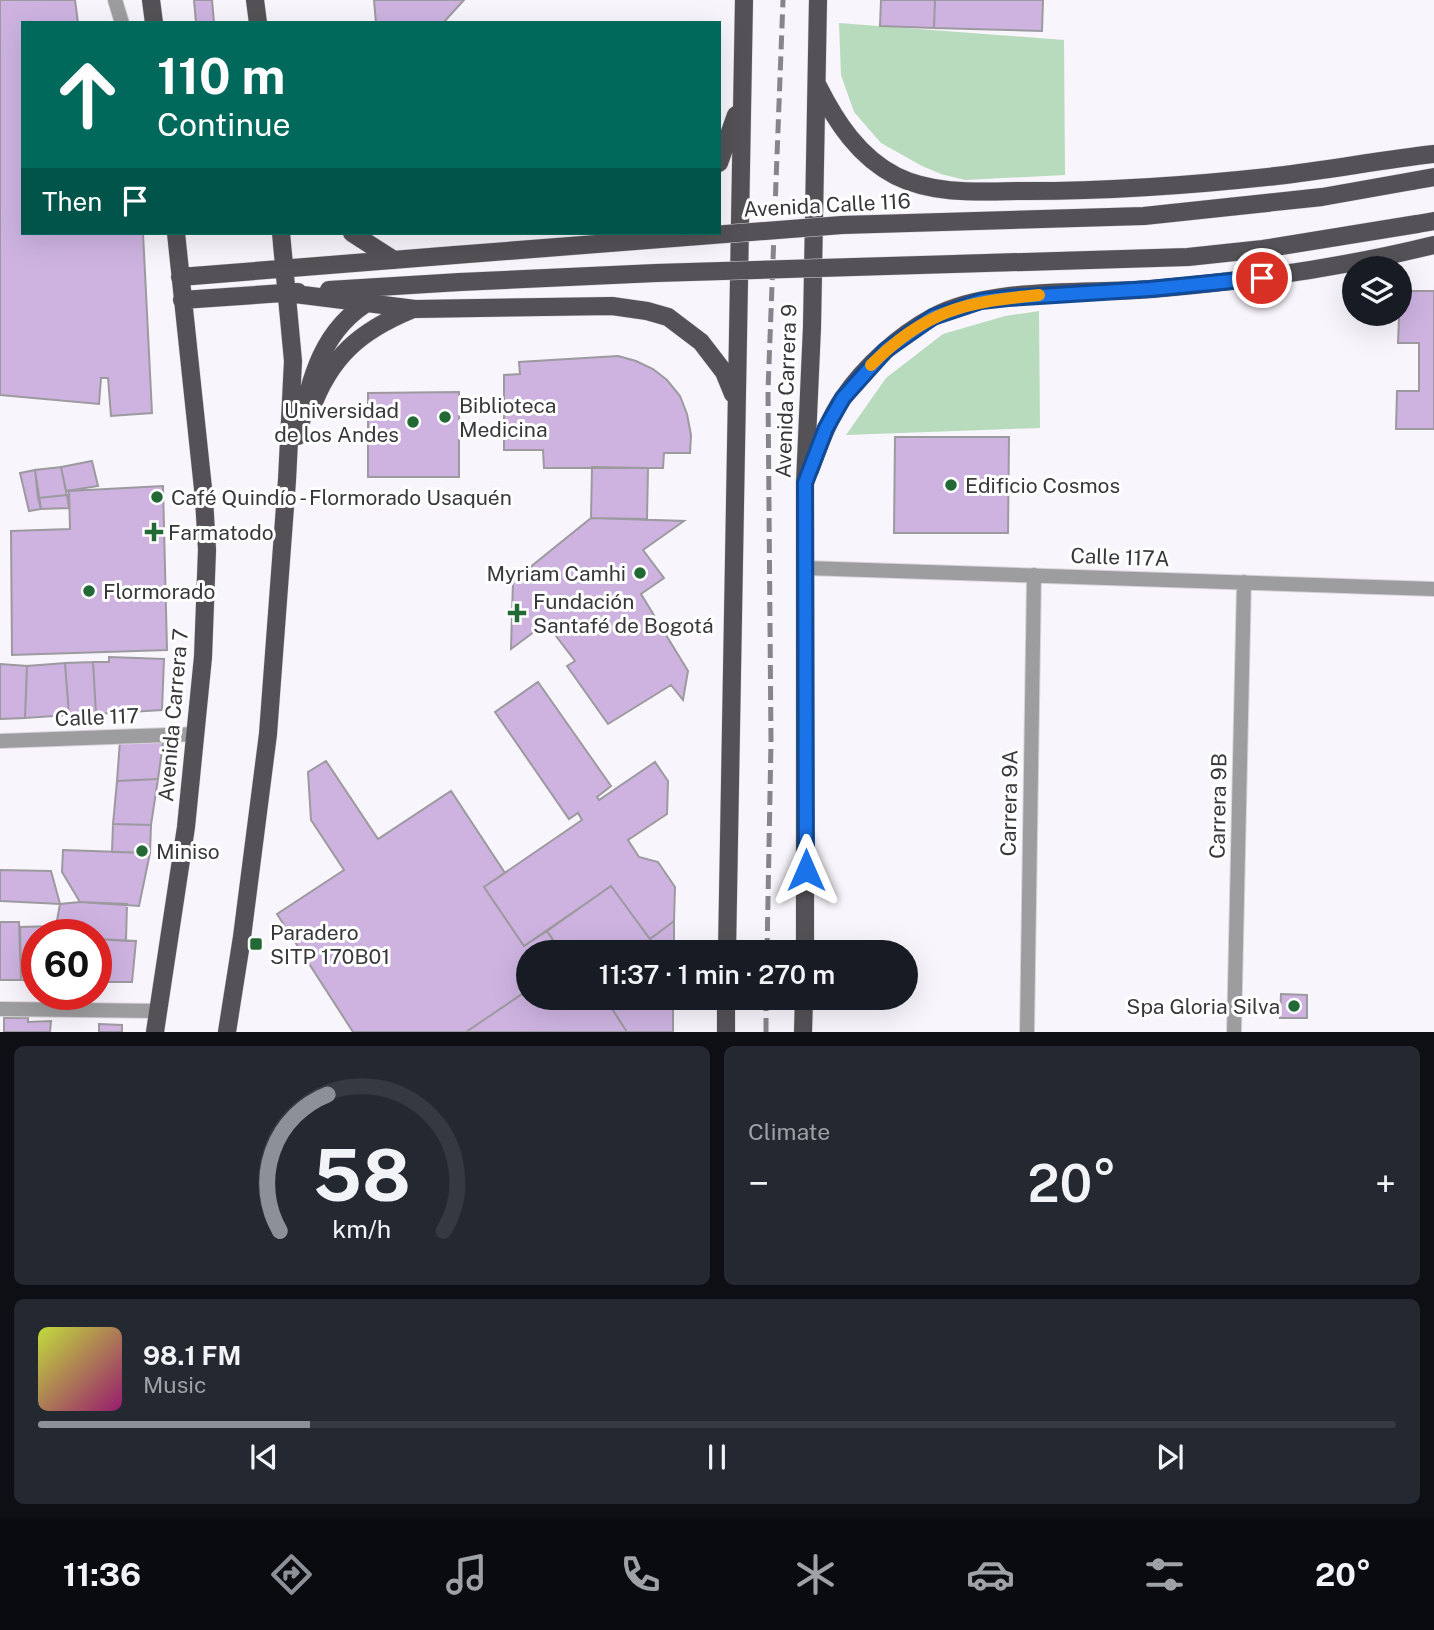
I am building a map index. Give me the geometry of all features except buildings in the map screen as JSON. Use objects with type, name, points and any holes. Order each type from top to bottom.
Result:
[{"type":"main road","points":[[151,0],[154,21]]},
{"type":"main road","points":[[255,0],[258,21]]},
{"type":"main road","points":[[727,940],[744,0]]},
{"type":"main road","name":"Avenida Carrera 9","points":[[805,940],[805,483],[812,327],[818,0]]},
{"type":"main road","points":[[817,82],[840,125],[870,159],[897,177],[953,190],[1065,191],[1166,186],[1278,176],[1434,154]]},
{"type":"main road","points":[[721,157],[742,95]]},
{"type":"main road","name":"Avenida Calle 116","points":[[721,234],[842,225],[1144,216],[1322,197],[1434,177]]},
{"type":"main road","points":[[182,300],[460,282],[656,273],[1188,257],[1263,249],[1425,222]]},
{"type":"main road","name":"Avenida Carrera 7","points":[[155,1031],[187,827],[203,657],[207,550],[176,235]]},
{"type":"main road","points":[[227,1031],[243,937],[268,734],[288,480],[293,361],[281,235]]},
{"type":"main road","points":[[355,235],[394,260]]},
{"type":"main road","name":"Avenida Calle 116","points":[[180,276],[713,235]]},
{"type":"main road","points":[[805,483],[826,428],[843,398],[863,373],[894,344],[933,317],[949,310],[981,301],[1018,297],[1150,289],[1262,278],[1312,271],[1434,245]]},
{"type":"main road","points":[[288,480],[310,381],[328,339],[340,324],[366,303],[399,286]]},
{"type":"main road","points":[[287,293],[415,309],[612,306],[647,311],[668,317],[701,342],[724,372],[737,401]]},
{"type":"main road","points":[[288,480],[316,396],[343,353],[372,328],[415,309]]},
{"type":"main road","points":[[726,1010],[726,1031]]},
{"type":"main road","points":[[803,1031],[804,1010]]},
{"type":"street","points":[[115,0],[121,21]]},
{"type":"street","name":"Calle 117A","points":[[806,568],[1434,589]]},
{"type":"street","name":"Carrera 9A","points":[[1027,1031],[1034,575]]},
{"type":"street","name":"Carrera 9B","points":[[1234,1031],[1244,582]]},
{"type":"street","name":"Calle 117","points":[[0,741],[196,734]]},
{"type":"street","points":[[0,1009],[158,1011]]},
{"type":"green space","points":[[839,23],[1064,40],[1065,175],[965,180],[922,166],[881,143],[854,112],[841,75]]},
{"type":"green space","points":[[1039,311],[1040,428],[846,435],[886,378],[943,334],[1005,316]]},
{"type":"railway","points":[[767,940],[771,741],[768,390],[783,0]]},
{"type":"railway","points":[[766,1010],[766,1032]]},
{"type":"slow traffic","points":[[871,365],[886,350],[933,317],[949,310],[981,301],[1039,295]]},
{"type":"place","name":"Biblioteca Medicina","points":[[445,417]]},
{"type":"place","name":"Universidad de los Andes","points":[[413,422]]},
{"type":"place","name":"Edificio Cosmos","points":[[951,485]]},
{"type":"place","name":"Café Quindío - Flormorado Usaquén","points":[[157,497]]},
{"type":"place","name":"Farmatodo","points":[[154,532]]},
{"type":"place","name":"Myriam Camhi","points":[[640,573]]},
{"type":"place","name":"Flormorado","points":[[89,591]]},
{"type":"place","name":"Fundación Santafé de Bogotá","points":[[517,613]]},
{"type":"place","name":"Miniso","points":[[142,851]]},
{"type":"place","name":"Paradero SITP 170B01","points":[[256,944]]},
{"type":"place","name":"Spa Gloria Silva","points":[[1294,1006]]},
{"type":"route","points":[[806,870],[805,483],[826,428],[843,398],[886,350],[933,317],[949,310],[981,301],[1039,295],[1150,289],[1262,278]]}]
